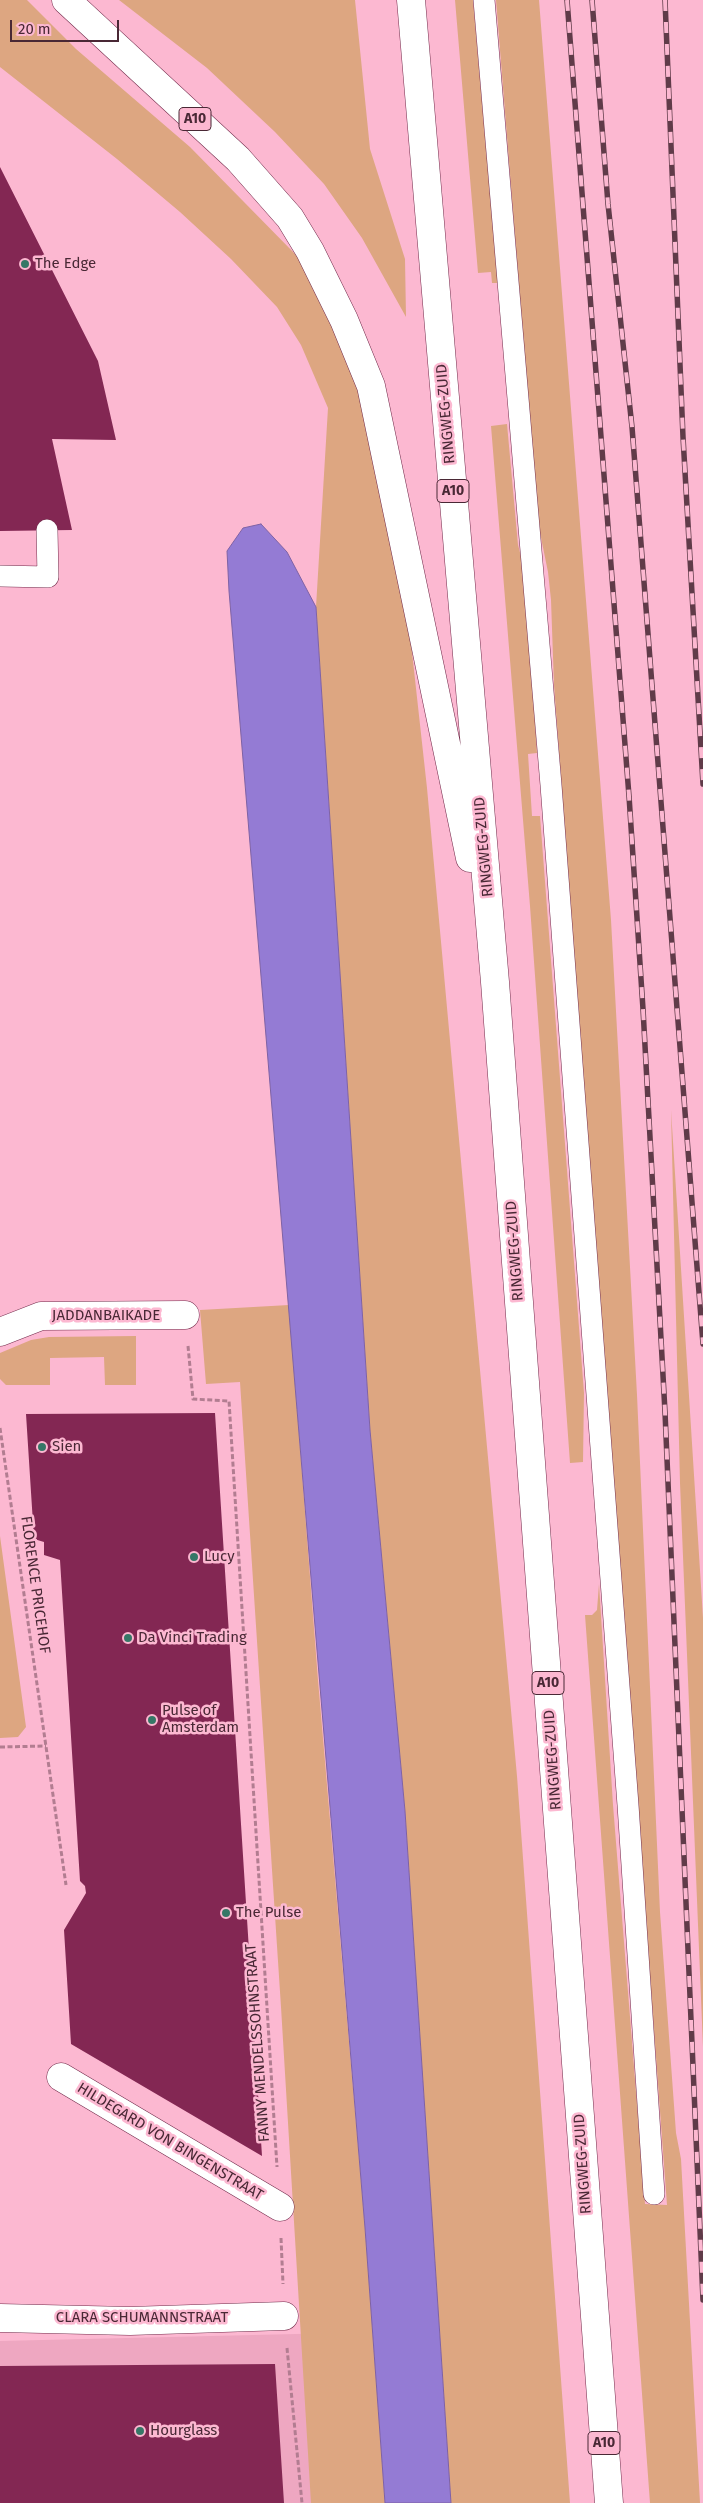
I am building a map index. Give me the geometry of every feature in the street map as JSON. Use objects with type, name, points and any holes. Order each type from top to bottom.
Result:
[{"type":"main road","name":"A10","points":[[66,0],[238,159],[258,181],[290,218],[310,251],[344,320],[373,395],[495,982]]},
{"type":"main road","name":"RINGWEG-ZUID","points":[[411,0],[495,982],[609,2503]]},
{"type":"main road","name":"JADDANBAIKADE","points":[[0,1332],[41,1316],[185,1316]]},
{"type":"main road","name":"HILDEGARD VON BINGENSTRAAT","points":[[61,2077],[280,2207]]},
{"type":"main road","name":"CLARA SCHUMANNSTRAAT","points":[[0,2318],[130,2321],[284,2316]]},
{"type":"lane","points":[[484,0],[554,823],[626,1776],[654,2194]]},
{"type":"lane","points":[[0,576],[48,577],[47,530]]},
{"type":"path","name":"FANNY MENDELSSOHNSTRAAT","points":[[185,1316],[193,1399],[229,1401],[280,2207],[284,2316],[302,2503]]},
{"type":"path","name":"FLORENCE PRICEHOF","points":[[0,1428],[66,1885]]},
{"type":"path","points":[[0,1747],[46,1746]]},
{"type":"shaded area","points":[[0,0],[27,0],[76,49],[190,147],[298,257],[361,366],[408,616],[427,788],[517,1776],[570,2503],[451,2503],[405,1811],[370,1430],[316,607],[328,408],[301,345],[277,307],[231,259],[180,212],[117,159],[0,67]]},
{"type":"shaded area","points":[[119,0],[355,0],[370,149],[405,259],[406,317],[362,238],[324,184],[275,132],[207,68]]},
{"type":"shaded area","points":[[455,0],[473,0],[498,283],[492,283],[491,272],[478,273]]},
{"type":"shaded area","points":[[496,0],[539,0],[611,920],[637,1395],[660,1912],[676,2133],[681,2159],[700,2503],[650,2503],[585,1615],[592,1615],[597,1610],[599,1584],[613,1805],[645,2204],[667,2205],[554,685],[551,600],[548,572],[538,523]]},
{"type":"shaded area","points":[[507,424],[518,545],[526,574],[537,753],[528,754],[532,816],[540,816],[584,1393],[583,1462],[570,1463],[530,906],[491,426]]},
{"type":"shaded area","points":[[261,524],[287,552],[316,607],[370,1430],[405,1811],[451,2503],[385,2503],[365,2228],[229,591],[227,551],[243,528]]},
{"type":"shaded area","points":[[671,1110],[703,1618],[703,2047],[680,1483]]},
{"type":"shaded area","points":[[289,1305],[318,1680],[365,2228],[385,2503],[311,2503],[240,1382],[206,1384],[200,1310]]},
{"type":"shaded area","points":[[136,1336],[136,1385],[105,1385],[104,1357],[50,1358],[50,1385],[6,1385],[0,1379],[0,1353],[31,1340],[49,1337]]},
{"type":"shaded area","points":[[0,1536],[26,1727],[18,1737],[0,1738]]},
{"type":"shaded area","name":"Hourglass","points":[[338,2333],[351,2503],[0,2503],[0,2341]]},
{"type":"building","name":"The Edge","points":[[0,167],[98,361],[116,440],[52,439],[72,530],[0,531]]},
{"type":"building","name":"Pulse of Amsterdam","points":[[215,1413],[262,2156],[71,2044],[64,1930],[86,1893],[85,1886],[80,1881],[60,1560],[44,1555],[44,1542],[34,1539],[26,1414]]},
{"type":"building","name":"Hourglass","points":[[275,2364],[284,2503],[0,2503],[0,2366]]},
{"type":"railway","points":[[567,0],[629,796],[643,1009],[665,1412],[703,2300]]},
{"type":"railway","points":[[592,0],[608,204],[632,427],[703,1344]]},
{"type":"railway","points":[[665,0],[683,437],[703,784]]},
{"type":"place","name":"The Edge","points":[[25,264]]},
{"type":"place","name":"Sien","points":[[42,1447]]},
{"type":"place","name":"Lucy","points":[[194,1557]]},
{"type":"place","name":"Da Vinci Trading","points":[[128,1638]]},
{"type":"place","name":"Pulse of Amsterdam","points":[[152,1720]]},
{"type":"place","name":"The Pulse","points":[[226,1913]]},
{"type":"place","name":"Hourglass","points":[[140,2431]]}]
